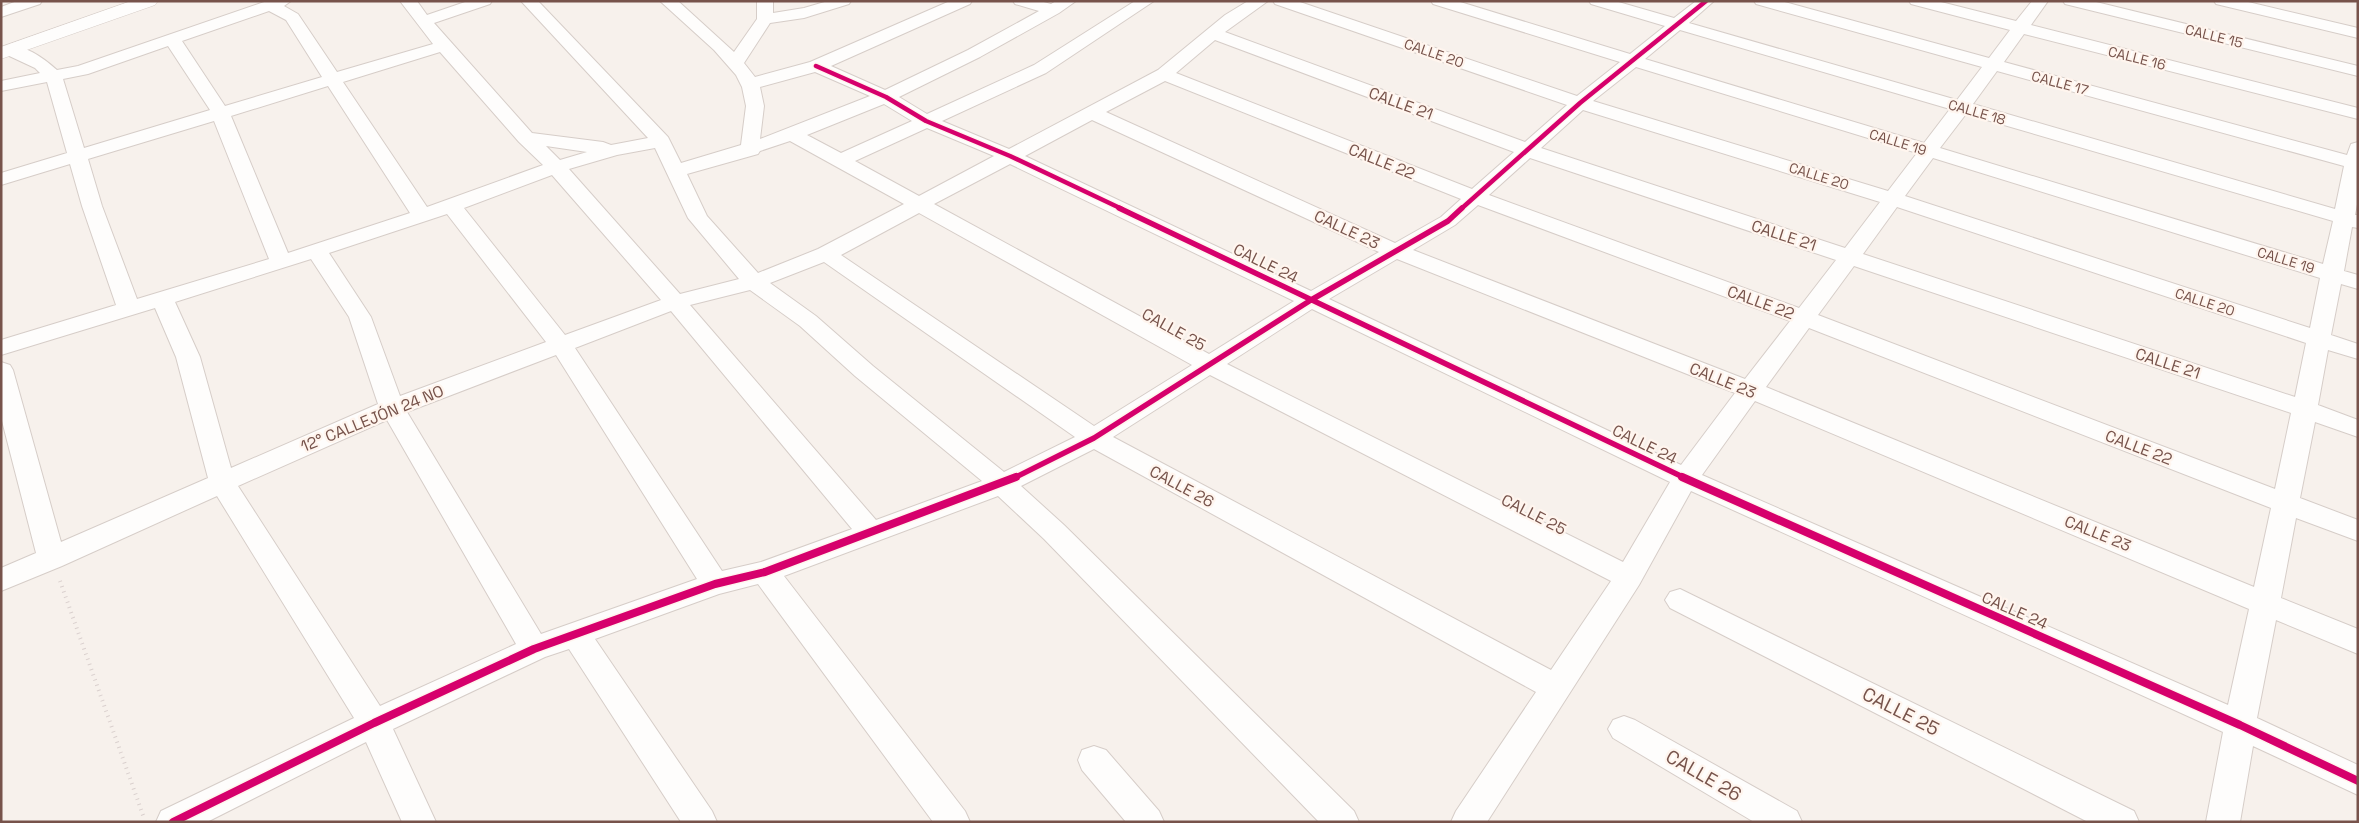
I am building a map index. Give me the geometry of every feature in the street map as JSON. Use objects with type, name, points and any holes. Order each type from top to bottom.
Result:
[{"type":"street","points":[[1,12],[34,1]]},
{"type":"street","points":[[6,51],[149,1]]},
{"type":"street","points":[[408,1],[443,46],[526,138],[556,167],[675,302],[871,533]]},
{"type":"street","points":[[425,21],[484,1]]},
{"type":"street","points":[[529,1],[661,141],[698,218],[754,282],[808,321],[864,371],[1002,484],[1054,532],[1342,822]]},
{"type":"street","points":[[668,1],[736,62],[751,84],[755,102],[750,150]]},
{"type":"street","points":[[736,62],[765,19],[765,1]]},
{"type":"street","points":[[765,19],[792,17],[822,10],[843,1]]},
{"type":"street","points":[[751,84],[816,66],[964,1]]},
{"type":"street","points":[[1021,1],[1052,10]]},
{"type":"street","points":[[674,171],[750,150],[793,135],[886,97],[1006,38],[1068,1]]},
{"type":"street","points":[[842,160],[1040,69],[1146,1]]},
{"type":"street","name":"12° CALLEJÓN 24 NO","points":[[1,580],[392,408],[675,302],[754,282],[826,254],[1164,74],[1231,18],[1260,1]]},
{"type":"street","name":"CALLE 20","points":[[1281,1],[1580,103],[1893,199],[2358,352]]},
{"type":"street","name":"CALLE 19","points":[[1439,1],[1630,61],[2358,282]]},
{"type":"street","name":"CALLE 18","points":[[1597,1],[2350,220]]},
{"type":"street","points":[[173,822],[374,723],[534,648],[714,584],[765,572],[1002,484],[1094,438],[1311,300],[1448,221],[1580,103],[1706,1]]},
{"type":"street","name":"CALLE 17","points":[[1762,1],[1993,65],[2357,158]]},
{"type":"street","name":"CALLE 16","points":[[1917,1],[2358,114]]},
{"type":"street","points":[[1476,819],[1556,688],[1629,578],[1685,478],[2040,1]]},
{"type":"street","name":"CALLE 15","points":[[2071,1],[2358,71]]},
{"type":"street","points":[[2222,1],[2358,33]]},
{"type":"street","points":[[1,86],[82,70],[277,4],[292,17],[422,216]]},
{"type":"street","name":"CALLE 21","points":[[1213,33],[1527,150],[2305,408],[2358,429]]},
{"type":"street","points":[[173,40],[220,112],[281,262]]},
{"type":"street","points":[[1,179],[443,46]]},
{"type":"street","points":[[6,51],[41,64],[54,77],[92,206],[129,309]]},
{"type":"street","name":"CALLE 24","points":[[816,66],[886,97],[926,121],[1010,156],[1685,478],[2240,725],[2358,781]]},
{"type":"street","name":"CALLE 22","points":[[1164,74],[1474,198],[1804,318],[2358,531]]},
{"type":"street","name":"CALLE 23","points":[[1091,112],[1395,251],[1750,390],[2358,642]]},
{"type":"street","name":"CALLE 25","points":[[793,135],[842,160],[1210,365],[1629,578]]},
{"type":"street","points":[[526,138],[614,150]]},
{"type":"street","points":[[1,348],[281,262],[422,216],[556,167],[614,150],[661,141]]},
{"type":"street","points":[[2223,822],[2240,725],[2332,274],[2350,220],[2357,158]]},
{"type":"street","points":[[450,206],[561,345],[714,584]]},
{"type":"street","points":[[316,250],[360,317],[392,408],[534,648]]},
{"type":"street","name":"CALLE 26","points":[[826,254],[1094,438],[1556,688]]},
{"type":"street","points":[[162,298],[188,357],[222,482],[374,723],[419,822]]},
{"type":"street","points":[[1,370],[52,559]]},
{"type":"street","points":[[765,572],[953,822]]},
{"type":"street","name":"CALLE 25","points":[[1680,600],[2122,822]]},
{"type":"street","points":[[575,633],[700,822]]},
{"type":"street","name":"CALLE 26","points":[[1624,729],[1785,822]]},
{"type":"street","points":[[1094,760],[1147,822]]},
{"type":"path","points":[[52,559],[145,822]]},
{"type":"cycle path","points":[[173,822],[374,723],[534,649],[715,584],[765,572],[1002,484],[1094,438],[1311,300],[1448,221],[1580,103],[1706,1]]},
{"type":"cycle path","points":[[816,66],[886,97],[926,121],[1010,156],[1685,478],[2240,725],[2358,781]]}]
